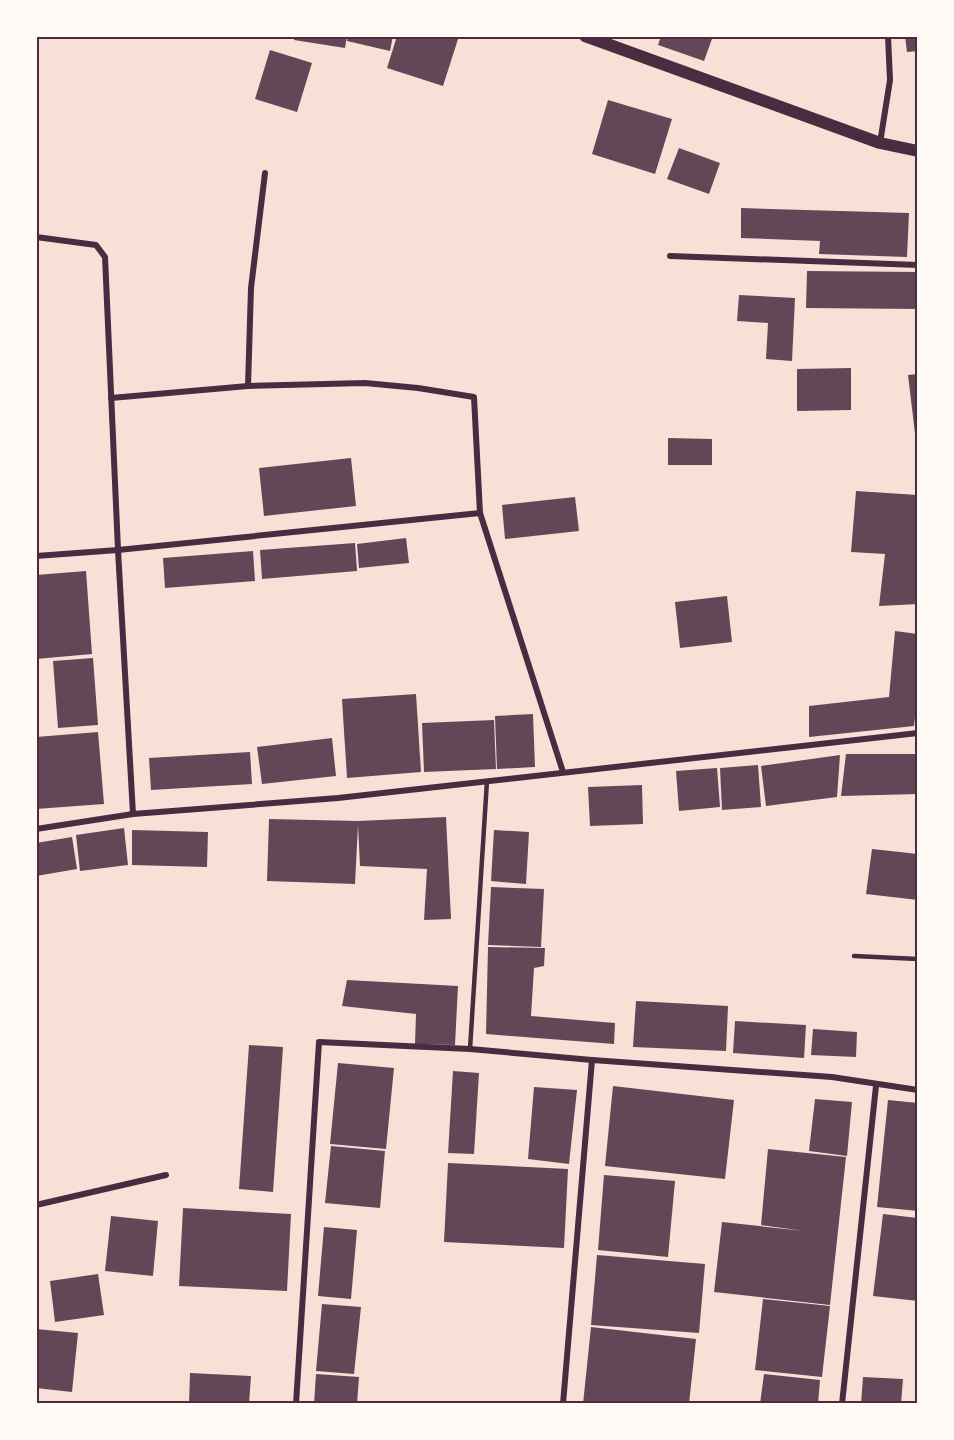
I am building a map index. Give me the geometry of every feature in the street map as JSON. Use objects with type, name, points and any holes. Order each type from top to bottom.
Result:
[{"type":"main road","points":[[585,36],[880,143],[918,151]]},
{"type":"street","points":[[880,143],[890,80],[888,36]]},
{"type":"street","points":[[248,386],[251,288],[265,173]]},
{"type":"street","points":[[36,237],[96,245],[105,257],[133,814]]},
{"type":"street","points":[[670,256],[918,265]]},
{"type":"street","points":[[111,398],[248,386],[364,383],[418,388],[474,397],[480,513],[563,772]]},
{"type":"street","points":[[36,556],[118,550],[480,513]]},
{"type":"street","points":[[36,829],[133,814],[338,798],[918,733]]},
{"type":"street","points":[[296,1404],[319,1042],[470,1049],[832,1077],[876,1086],[918,1090]]},
{"type":"street","points":[[563,1404],[592,1060]]},
{"type":"street","points":[[842,1404],[876,1086]]},
{"type":"street","points":[[36,1204],[166,1175]]},
{"type":"lane","points":[[470,1049],[487,781]]},
{"type":"lane","points":[[854,956],[918,959]]},
{"type":"building","points":[[295,36],[347,36],[345,48],[294,40]]},
{"type":"building","points":[[348,36],[393,36],[390,51],[347,41]]},
{"type":"building","points":[[397,36],[459,36],[443,86],[387,68]]},
{"type":"building","points":[[661,36],[713,36],[704,61],[658,45]]},
{"type":"building","points":[[905,36],[918,36],[918,51],[907,52]]},
{"type":"building","points":[[270,50],[312,63],[297,112],[255,99]]},
{"type":"building","points":[[608,100],[672,119],[655,174],[592,154]]},
{"type":"building","points":[[679,148],[720,163],[709,194],[667,179]]},
{"type":"building","points":[[741,208],[909,213],[907,257],[819,254],[820,241],[741,238]]},
{"type":"building","points":[[807,271],[918,272],[918,309],[806,308]]},
{"type":"building","points":[[739,295],[795,298],[792,361],[766,359],[768,323],[737,321]]},
{"type":"building","points":[[851,368],[851,410],[797,411],[797,369]]},
{"type":"building","points":[[918,374],[918,442],[916,442],[908,375]]},
{"type":"building","points":[[668,438],[712,439],[712,465],[668,465]]},
{"type":"building","points":[[351,458],[356,506],[264,516],[259,468]]},
{"type":"building","points":[[856,491],[918,495],[918,604],[879,606],[885,554],[851,552]]},
{"type":"building","points":[[575,497],[579,531],[505,539],[502,505]]},
{"type":"building","points":[[406,538],[409,563],[359,568],[357,544]]},
{"type":"building","points":[[355,543],[357,571],[262,579],[260,550]]},
{"type":"building","points":[[253,551],[255,581],[165,588],[163,558]]},
{"type":"building","points":[[86,571],[92,654],[36,659],[36,575]]},
{"type":"building","points":[[727,596],[732,642],[680,648],[675,602]]},
{"type":"building","points":[[895,631],[918,634],[918,692],[914,726],[809,737],[809,706],[889,697]]},
{"type":"building","points":[[93,658],[98,725],[58,728],[53,661]]},
{"type":"building","points":[[416,694],[421,772],[347,778],[342,699]]},
{"type":"building","points":[[533,714],[535,767],[497,769],[495,716]]},
{"type":"building","points":[[494,720],[496,769],[424,772],[422,723]]},
{"type":"building","points":[[98,732],[104,804],[36,809],[36,737]]},
{"type":"building","points":[[332,738],[336,776],[262,784],[257,747]]},
{"type":"building","points":[[250,752],[252,784],[151,790],[149,758]]},
{"type":"building","points":[[846,754],[918,754],[918,794],[841,796]]},
{"type":"building","points":[[840,755],[837,797],[766,806],[761,766]]},
{"type":"building","points":[[758,765],[761,807],[722,810],[720,768]]},
{"type":"building","points":[[717,768],[720,807],[679,811],[676,771]]},
{"type":"building","points":[[642,785],[643,824],[590,826],[588,787]]},
{"type":"building","points":[[446,817],[451,919],[424,920],[427,869],[360,866],[358,825],[355,884],[267,881],[269,819],[358,821]]},
{"type":"building","points":[[124,828],[128,865],[80,871],[76,835]]},
{"type":"building","points":[[132,830],[208,832],[207,867],[132,865]]},
{"type":"building","points":[[494,830],[529,832],[526,884],[491,881]]},
{"type":"building","points":[[72,837],[77,869],[36,876],[36,843]]},
{"type":"building","points":[[872,849],[918,854],[918,900],[866,894]]},
{"type":"building","points":[[491,887],[544,889],[541,947],[488,945]]},
{"type":"building","points":[[488,947],[545,948],[544,966],[534,968],[531,1016],[615,1023],[614,1044],[486,1034]]},
{"type":"building","points":[[347,980],[458,986],[455,1045],[415,1044],[416,1014],[342,1006]]},
{"type":"building","points":[[636,1001],[728,1006],[726,1051],[633,1047]]},
{"type":"building","points":[[735,1021],[806,1025],[804,1058],[733,1053]]},
{"type":"building","points":[[813,1029],[857,1032],[856,1057],[811,1055]]},
{"type":"building","points":[[249,1045],[283,1047],[273,1192],[239,1189]]},
{"type":"building","points":[[338,1063],[394,1068],[386,1149],[330,1144]]},
{"type":"building","points":[[453,1071],[479,1073],[474,1154],[448,1153]]},
{"type":"building","points":[[613,1086],[734,1100],[725,1179],[605,1166]]},
{"type":"building","points":[[534,1087],[577,1090],[569,1164],[528,1159]]},
{"type":"building","points":[[815,1099],[852,1102],[847,1156],[809,1151]]},
{"type":"building","points":[[888,1100],[918,1103],[918,1211],[877,1207]]},
{"type":"building","points":[[331,1146],[385,1151],[380,1208],[325,1203]]},
{"type":"building","points":[[768,1149],[846,1157],[830,1305],[714,1292],[722,1222],[804,1231],[761,1225]]},
{"type":"building","points":[[448,1163],[568,1169],[564,1248],[444,1242]]},
{"type":"building","points":[[604,1175],[675,1181],[668,1257],[598,1250]]},
{"type":"building","points":[[183,1208],[291,1214],[287,1291],[179,1286]]},
{"type":"building","points":[[883,1214],[918,1218],[918,1301],[873,1296]]},
{"type":"building","points":[[111,1216],[158,1221],[153,1276],[105,1271]]},
{"type":"building","points":[[324,1227],[357,1230],[351,1299],[318,1296]]},
{"type":"building","points":[[597,1255],[705,1264],[699,1333],[591,1325]]},
{"type":"building","points":[[98,1274],[104,1315],[55,1322],[50,1281]]},
{"type":"building","points":[[763,1299],[830,1306],[822,1377],[755,1370]]},
{"type":"building","points":[[322,1304],[361,1307],[354,1374],[316,1371]]},
{"type":"building","points":[[591,1327],[696,1339],[689,1404],[583,1404]]},
{"type":"building","points":[[36,1329],[78,1333],[72,1392],[36,1388]]},
{"type":"building","points":[[190,1373],[251,1376],[249,1404],[189,1404]]},
{"type":"building","points":[[316,1374],[359,1377],[357,1404],[314,1404]]},
{"type":"building","points":[[764,1374],[820,1380],[818,1404],[760,1404]]},
{"type":"building","points":[[863,1377],[903,1379],[901,1404],[861,1404]]}]
